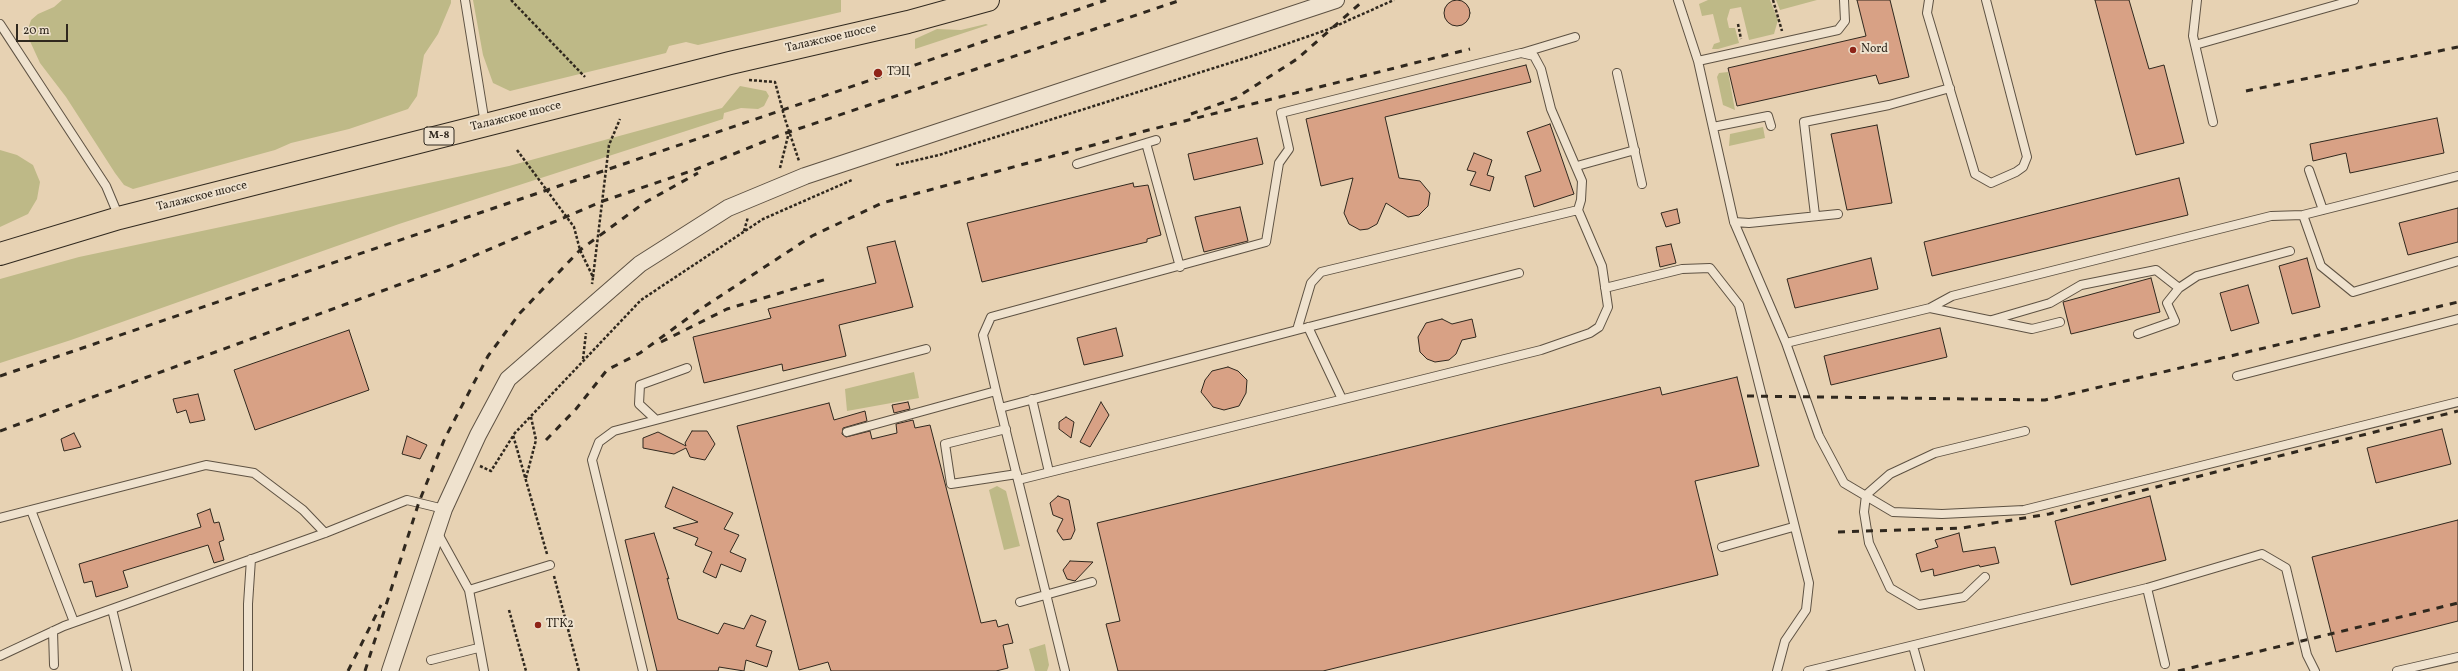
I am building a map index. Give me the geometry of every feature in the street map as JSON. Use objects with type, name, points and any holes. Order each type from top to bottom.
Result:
[{"type":"main road","name":"Талажское шоссе","points":[[0,254],[119,218],[730,63],[946,6],[988,0]]},
{"type":"street","points":[[390,671],[444,509],[508,379],[640,264],[690,230],[728,208],[805,176],[1336,0]]},
{"type":"lane","points":[[465,0],[486,124]]},
{"type":"lane","points":[[1678,0],[1698,61],[1734,222],[1786,343],[1819,436],[1844,483],[1893,512],[1942,514],[2024,510],[2458,402]]},
{"type":"lane","points":[[1698,61],[1785,43],[1838,30],[1845,21],[1844,0]]},
{"type":"lane","points":[[1929,0],[1928,13],[1975,174],[1991,183],[2016,172],[2023,167],[2028,156],[1986,0]]},
{"type":"lane","points":[[2197,0],[2193,36],[2213,122]]},
{"type":"lane","points":[[2195,45],[2354,0]]},
{"type":"lane","points":[[0,24],[106,186],[119,218]]},
{"type":"lane","points":[[1064,671],[983,335],[991,317],[1180,267],[1266,242],[1279,163],[1288,149],[1281,113],[1521,53],[1575,37]]},
{"type":"lane","points":[[1006,429],[945,444],[951,484],[1049,472],[1541,350],[1590,333],[1600,327],[1608,308],[1602,266],[1578,210],[1582,200],[1582,181],[1577,166],[1551,109],[1541,69],[1534,56],[1521,53]]},
{"type":"lane","points":[[1617,73],[1642,184]]},
{"type":"lane","points":[[1815,215],[1804,122],[1889,105],[1950,88]]},
{"type":"lane","points":[[1713,127],[1768,116],[1771,126]]},
{"type":"lane","points":[[1077,164],[1156,140]]},
{"type":"lane","points":[[1146,143],[1180,267]]},
{"type":"lane","points":[[1577,166],[1635,150]]},
{"type":"lane","points":[[2309,170],[2323,210]]},
{"type":"lane","points":[[1786,343],[1930,308],[1952,296],[2271,216],[2303,214],[2323,210],[2458,176]]},
{"type":"lane","points":[[1297,330],[1312,283],[1321,272],[1578,210]]},
{"type":"lane","points":[[1734,222],[1749,223],[1815,215],[1838,214]]},
{"type":"lane","points":[[2303,214],[2321,266],[2353,292],[2458,261]]},
{"type":"lane","points":[[2138,334],[2175,321],[2167,303],[2179,288],[2197,276],[2290,251]]},
{"type":"lane","points":[[1605,288],[1682,270],[1710,268],[1739,305],[1793,527],[1809,583],[1806,610],[1785,641],[1776,671]]},
{"type":"lane","points":[[1992,320],[2050,303],[2080,285],[2156,270],[2179,288]]},
{"type":"lane","points":[[1000,408],[1519,273]]},
{"type":"lane","points":[[1930,308],[2032,329],[2060,322]]},
{"type":"lane","points":[[2237,376],[2458,319]]},
{"type":"lane","points":[[1308,327],[1342,399]]},
{"type":"lane","points":[[643,671],[592,460],[599,442],[614,431],[926,349]]},
{"type":"lane","points":[[654,418],[639,404],[640,385],[686,368]]},
{"type":"lane","points":[[847,432],[996,391]]},
{"type":"lane","points":[[1032,399],[1049,472]]},
{"type":"lane","points":[[1985,577],[1964,597],[1919,606],[1890,588],[1869,543],[1864,512],[1866,496],[1890,474],[1935,453],[2025,431]]},
{"type":"lane","points":[[0,518],[206,465],[254,473],[302,510],[325,533]]},
{"type":"lane","points":[[0,656],[74,622],[325,533],[407,500],[444,509]]},
{"type":"lane","points":[[31,510],[74,622]]},
{"type":"lane","points":[[1722,547],[1793,527]]},
{"type":"lane","points":[[436,530],[470,590],[478,648],[484,671]]},
{"type":"lane","points":[[1808,671],[2147,588],[2262,554],[2286,568],[2307,655],[2314,671]]},
{"type":"lane","points":[[248,671],[248,604],[251,559]]},
{"type":"lane","points":[[470,590],[550,565]]},
{"type":"lane","points":[[1020,602],[1092,582]]},
{"type":"lane","points":[[2147,588],[2165,664]]},
{"type":"lane","points":[[112,609],[127,671]]},
{"type":"lane","points":[[53,631],[54,665]]},
{"type":"lane","points":[[1913,646],[1920,671]]},
{"type":"lane","points":[[430,660],[478,648]]},
{"type":"lane","points":[[2397,671],[2458,657]]},
{"type":"path","points":[[511,0],[585,77]]},
{"type":"path","points":[[894,165],[939,155],[1255,55],[1329,29],[1394,0]]},
{"type":"path","points":[[1773,0],[1785,43]]},
{"type":"path","points":[[783,109],[811,198]]},
{"type":"path","points":[[583,360],[609,146],[620,120]]},
{"type":"path","points":[[517,150],[574,227],[580,250],[593,277]]},
{"type":"path","points":[[467,460],[490,471],[513,435],[641,300],[763,219],[859,177]]},
{"type":"path","points":[[744,232],[750,210]]},
{"type":"path","points":[[526,478],[536,440],[531,417]]},
{"type":"path","points":[[513,435],[579,671]]},
{"type":"path","points":[[509,610],[526,671]]},
{"type":"shaded area","points":[[62,0],[451,0],[451,3],[438,34],[424,55],[417,96],[408,109],[349,129],[291,143],[275,150],[133,189],[124,185],[115,173],[66,97],[40,63],[29,39],[28,29],[31,20],[38,14],[54,7]]},
{"type":"shaded area","points":[[473,0],[841,0],[841,12],[698,45],[686,42],[669,46],[666,53],[510,91],[493,83],[483,55]]},
{"type":"shaded area","points":[[1708,0],[1770,0],[1778,20],[1774,34],[1749,40],[1741,7],[1730,9],[1727,19],[1729,28],[1735,28],[1739,43],[1718,49],[1712,49],[1714,44],[1720,42],[1713,14],[1702,16],[1699,4]]},
{"type":"shaded area","points":[[1776,0],[1817,0],[1780,10]]},
{"type":"shaded area","points":[[986,24],[988,25],[915,49],[915,39],[937,29],[961,30]]},
{"type":"shaded area","points":[[1728,72],[1735,110],[1723,105],[1717,77],[1719,73]]},
{"type":"shaded area","points":[[740,86],[766,91],[769,96],[764,106],[758,109],[741,108],[724,113],[723,119],[399,224],[71,340],[0,363],[0,279],[79,257],[509,166],[722,108]]},
{"type":"shaded area","points":[[1763,127],[1765,138],[1729,146],[1730,134]]},
{"type":"shaded area","points":[[0,150],[17,155],[33,165],[40,182],[37,199],[28,214],[0,227]]},
{"type":"shaded area","points":[[914,372],[919,398],[847,411],[845,389]]},
{"type":"shaded area","points":[[997,486],[1006,491],[1020,546],[1004,550],[989,490]]},
{"type":"shaded area","points":[[1045,644],[1049,665],[1047,671],[1035,671],[1029,649]]},
{"type":"building","points":[[1457,0],[1466,4],[1470,13],[1466,22],[1457,26],[1448,22],[1444,13],[1448,4]]},
{"type":"building","points":[[1857,0],[1890,0],[1909,77],[1879,84],[1876,75],[1737,106],[1728,68],[1866,36]]},
{"type":"building","points":[[2095,0],[2129,0],[2149,69],[2164,65],[2184,143],[2136,155]]},
{"type":"building","points":[[1526,65],[1531,82],[1385,117],[1399,178],[1420,181],[1430,193],[1428,206],[1419,215],[1408,217],[1386,203],[1377,224],[1368,229],[1360,230],[1349,224],[1344,213],[1353,178],[1321,186],[1306,119]]},
{"type":"building","points":[[2437,118],[2444,153],[2350,173],[2346,153],[2313,161],[2310,144]]},
{"type":"building","points":[[1550,124],[1574,194],[1534,207],[1525,176],[1541,171],[1527,132]]},
{"type":"building","points":[[1877,125],[1892,203],[1847,210],[1831,134]]},
{"type":"building","points":[[1257,138],[1263,164],[1194,180],[1188,154]]},
{"type":"building","points":[[1474,153],[1492,160],[1487,175],[1494,177],[1490,191],[1470,185],[1476,172],[1467,170]]},
{"type":"building","points":[[2179,178],[2188,215],[1932,276],[1924,242]]},
{"type":"building","points":[[1133,183],[1134,187],[1148,185],[1161,235],[1147,239],[1147,242],[982,282],[967,223]]},
{"type":"building","points":[[1240,207],[1248,241],[1204,252],[1195,217]]},
{"type":"building","points":[[2458,208],[2458,242],[2408,255],[2399,223]]},
{"type":"building","points":[[1677,209],[1680,223],[1666,227],[1661,213]]},
{"type":"building","points":[[895,241],[913,307],[839,325],[846,356],[783,371],[782,364],[704,383],[693,337],[771,318],[768,309],[876,283],[867,247]]},
{"type":"building","points":[[1671,244],[1676,263],[1660,267],[1656,247]]},
{"type":"building","points":[[1871,258],[1878,289],[1795,308],[1787,279]]},
{"type":"building","points":[[2307,258],[2320,307],[2292,314],[2279,266]]},
{"type":"building","points":[[2151,278],[2160,312],[2071,334],[2063,302]]},
{"type":"building","points":[[2248,285],[2259,323],[2231,331],[2220,293]]},
{"type":"building","points":[[1442,319],[1452,324],[1472,319],[1476,337],[1462,340],[1456,354],[1449,360],[1435,362],[1427,359],[1420,352],[1418,337],[1426,323]]},
{"type":"building","points":[[1116,328],[1123,356],[1084,365],[1077,338]]},
{"type":"building","points":[[1940,328],[1947,357],[1831,385],[1824,356]]},
{"type":"building","points":[[349,330],[369,390],[255,430],[234,370]]},
{"type":"building","points":[[1228,367],[1238,371],[1247,380],[1246,393],[1239,406],[1224,410],[1213,407],[1201,392],[1205,380],[1212,371]]},
{"type":"building","points":[[1737,377],[1759,466],[1695,481],[1718,575],[1323,671],[1118,671],[1106,624],[1120,621],[1097,523],[1660,387],[1662,395]]},
{"type":"building","points":[[198,394],[205,420],[190,423],[186,410],[177,413],[173,399]]},
{"type":"building","points":[[908,402],[910,409],[894,413],[892,405]]},
{"type":"building","points":[[1101,402],[1109,415],[1090,447],[1080,442]]},
{"type":"building","points":[[829,403],[834,420],[865,411],[867,421],[843,428],[842,434],[846,437],[870,431],[872,439],[897,433],[896,424],[913,420],[915,428],[930,425],[981,623],[996,620],[998,627],[1008,624],[1013,643],[1003,645],[1008,668],[996,671],[831,671],[828,662],[799,670],[737,426]]},
{"type":"building","points":[[1066,417],[1074,422],[1071,438],[1059,429],[1059,422]]},
{"type":"building","points":[[2442,429],[2451,464],[2376,483],[2367,448]]},
{"type":"building","points":[[692,431],[707,431],[715,444],[705,460],[690,457],[686,448],[674,454],[643,448],[643,438],[658,432],[686,446],[685,443]]},
{"type":"building","points":[[74,433],[81,447],[64,451],[61,439]]},
{"type":"building","points":[[407,436],[427,445],[420,459],[402,454]]},
{"type":"building","points":[[673,487],[733,513],[724,529],[739,535],[730,552],[746,559],[741,572],[721,564],[716,578],[703,572],[712,552],[695,545],[698,538],[673,528],[698,522],[665,507]]},
{"type":"building","points":[[1058,496],[1069,500],[1075,530],[1071,539],[1063,540],[1057,531],[1063,519],[1053,515],[1050,503]]},
{"type":"building","points":[[2150,496],[2166,560],[2071,585],[2055,521]]},
{"type":"building","points":[[210,509],[214,523],[219,522],[224,540],[219,542],[224,560],[214,563],[208,545],[123,571],[128,587],[96,597],[92,581],[84,583],[79,564],[201,527],[197,514]]},
{"type":"building","points":[[2458,520],[2458,621],[2336,652],[2312,557]]},
{"type":"building","points":[[654,533],[669,579],[667,578],[678,619],[718,634],[724,623],[744,629],[751,615],[766,621],[756,646],[772,651],[767,667],[746,660],[744,671],[719,667],[718,671],[657,671],[625,540]]},
{"type":"building","points":[[1959,533],[1963,552],[1995,547],[1999,563],[1980,567],[1979,565],[1934,576],[1933,569],[1921,572],[1916,554],[1938,547],[1935,540]]},
{"type":"building","points":[[1070,561],[1093,562],[1075,581],[1067,579],[1063,570]]},
{"type":"railway","points":[[0,376],[1106,0]]},
{"type":"railway","points":[[0,431],[450,266],[603,201],[694,170],[783,134],[1181,0]]},
{"type":"railway","points":[[1191,114],[1236,98],[1297,59],[1364,0]]},
{"type":"railway","points":[[2246,91],[2458,47]]},
{"type":"railway","points":[[546,440],[576,409],[607,370],[640,353],[699,310],[812,236],[882,203],[1141,132],[1470,49]]},
{"type":"railway","points":[[365,671],[419,502],[445,438],[488,356],[520,313],[580,250],[644,203],[698,173]]},
{"type":"railway","points":[[661,342],[727,309],[830,278]]},
{"type":"railway","points":[[1747,396],[2045,400],[2458,302]]},
{"type":"railway","points":[[1838,532],[1962,528],[2049,514],[2458,411]]},
{"type":"railway","points":[[2178,671],[2458,603]]},
{"type":"railway","points":[[348,671],[381,605]]},
{"type":"place","name":"Nord","points":[[1853,50]]},
{"type":"place","name":"ТЭЦ","points":[[878,73]]},
{"type":"place","name":"ТГК2","points":[[538,625]]}]
